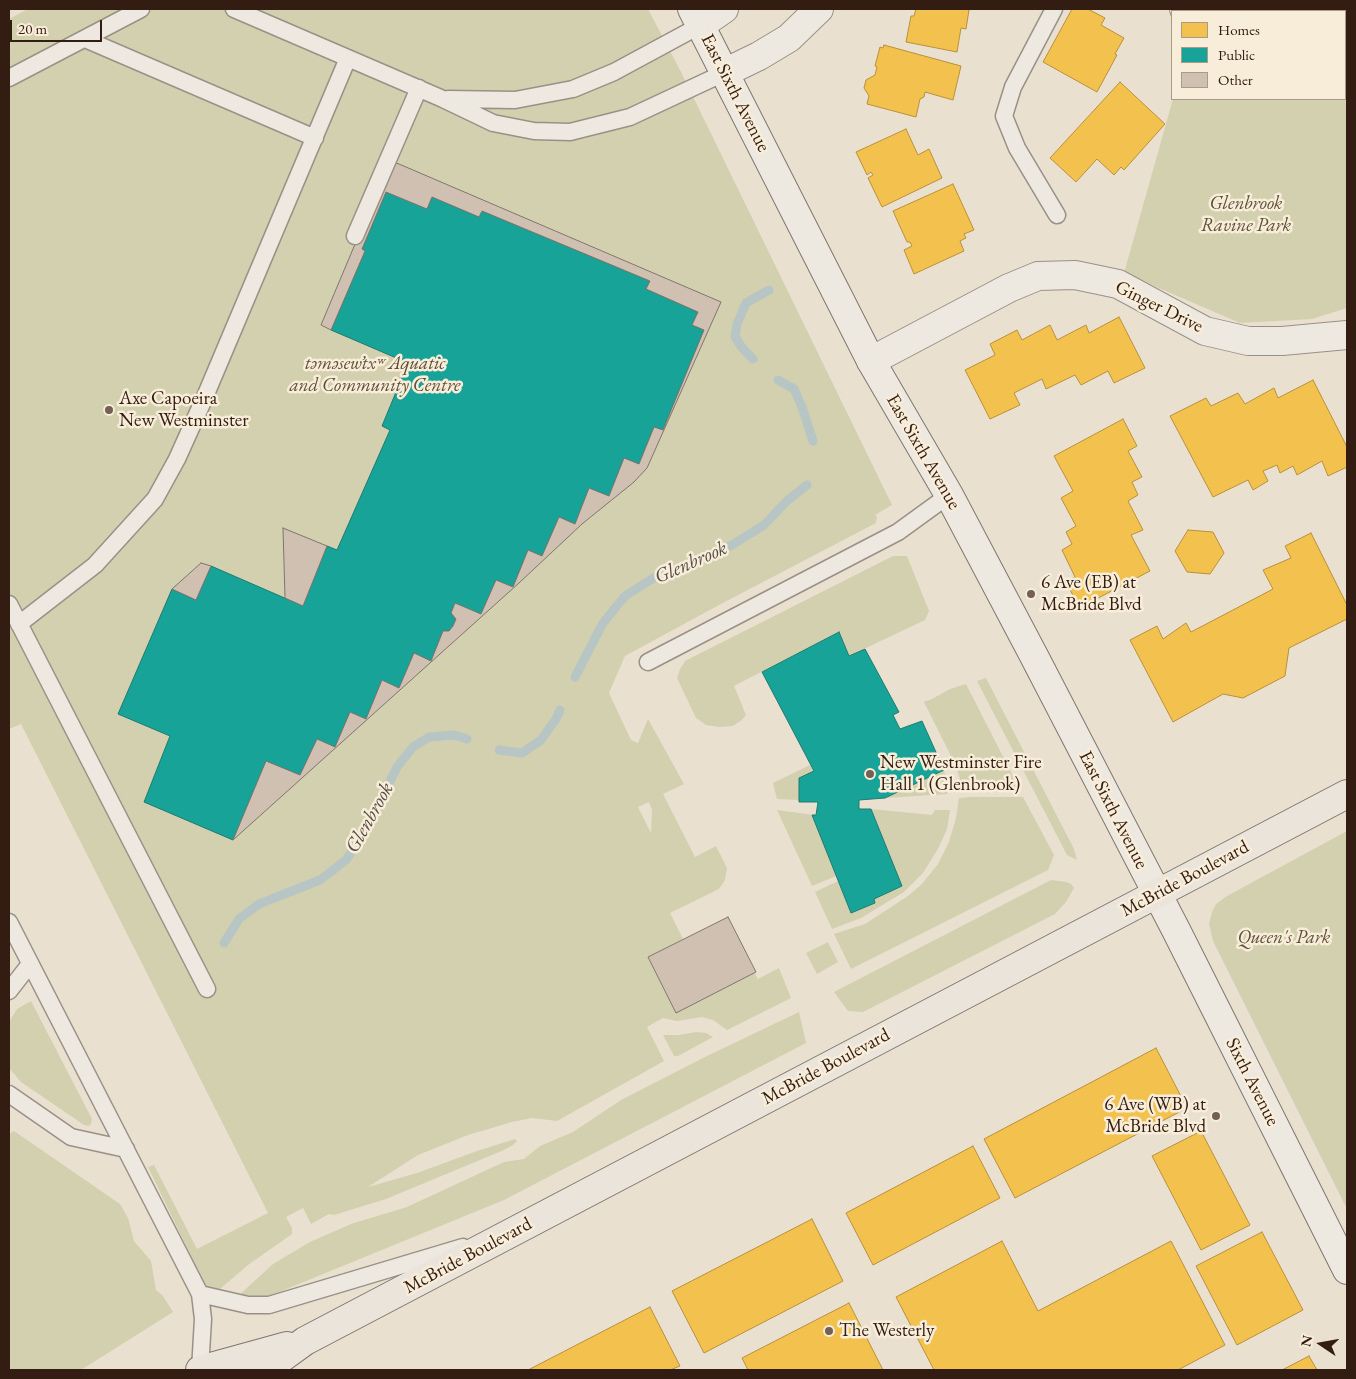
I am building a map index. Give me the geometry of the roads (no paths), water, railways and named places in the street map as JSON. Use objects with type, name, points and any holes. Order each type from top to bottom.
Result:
[{"type":"main road","name":"McBride Boulevard","points":[[265,1370],[305,1341],[1347,794]]},
{"type":"main road","name":"McBride Boulevard","points":[[200,1370],[305,1341]]},
{"type":"street","points":[[696,17],[724,9]]},
{"type":"street","points":[[724,73],[760,56],[789,38],[819,9]]},
{"type":"street","name":"East Sixth Avenue","points":[[696,17],[870,361],[948,495],[1012,613],[1157,894]]},
{"type":"street","name":"Ginger Drive","points":[[870,361],[1009,288],[1038,276],[1075,275],[1118,284],[1205,331],[1248,341],[1282,341],[1347,336]]},
{"type":"street","name":"Sixth Avenue","points":[[1157,894],[1347,1270]]},
{"type":"lane","points":[[9,78],[140,9]]},
{"type":"lane","points":[[234,9],[444,98],[493,123],[534,131],[570,132],[630,117],[724,73]]},
{"type":"lane","points":[[1054,9],[1013,87],[1004,116],[1017,148],[1057,215]]},
{"type":"lane","points":[[444,98],[516,100],[574,89],[614,72],[696,17]]},
{"type":"lane","points":[[84,39],[315,138]]},
{"type":"lane","points":[[18,624],[95,566],[155,499],[177,460],[204,399],[348,58]]},
{"type":"lane","points":[[355,236],[419,88]]},
{"type":"lane","points":[[648,662],[898,532],[948,495]]},
{"type":"lane","points":[[9,604],[207,989]]},
{"type":"lane","points":[[9,922],[200,1294],[203,1319],[200,1370]]},
{"type":"lane","points":[[9,991],[30,964]]},
{"type":"lane","points":[[9,1094],[71,1137],[126,1148]]},
{"type":"lane","points":[[200,1294],[248,1305],[269,1305],[513,1232]]},
{"type":"waterway","name":"Glenbrook","points":[[753,359],[735,337],[737,324],[746,303],[769,290]]},
{"type":"waterway","name":"Glenbrook","points":[[778,380],[794,389],[813,441]]},
{"type":"waterway","name":"Glenbrook","points":[[575,677],[603,623],[625,596],[663,572],[687,565],[732,545],[764,525],[787,501],[807,485]]},
{"type":"waterway","name":"Glenbrook","points":[[499,750],[522,753],[541,740],[560,710]]},
{"type":"waterway","name":"Glenbrook","points":[[224,943],[239,919],[259,904],[320,880],[346,860],[368,826],[397,767],[413,747],[429,737],[454,735],[467,739]]},
{"type":"place","name":"Axe Capoeira New Westminster","points":[[109,410]]},
{"type":"place","name":"6 Ave (EB) at McBride Blvd","points":[[1031,594]]},
{"type":"place","name":"New Westminster Fire Hall 1 (Glenbrook)","points":[[870,774]]},
{"type":"place","name":"6 Ave (WB) at McBride Blvd","points":[[1216,1116]]},
{"type":"place","name":"The Westerly","points":[[829,1331]]},
{"type":"park label","name":"Glenbrook Ravine Park","points":[[1246,215]]},
{"type":"park label","name":"təməsew̓txʷ Aquatic and Community Centre","points":[[375,375]]},
{"type":"park label","name":"Queen's Park","points":[[1284,938]]}]
